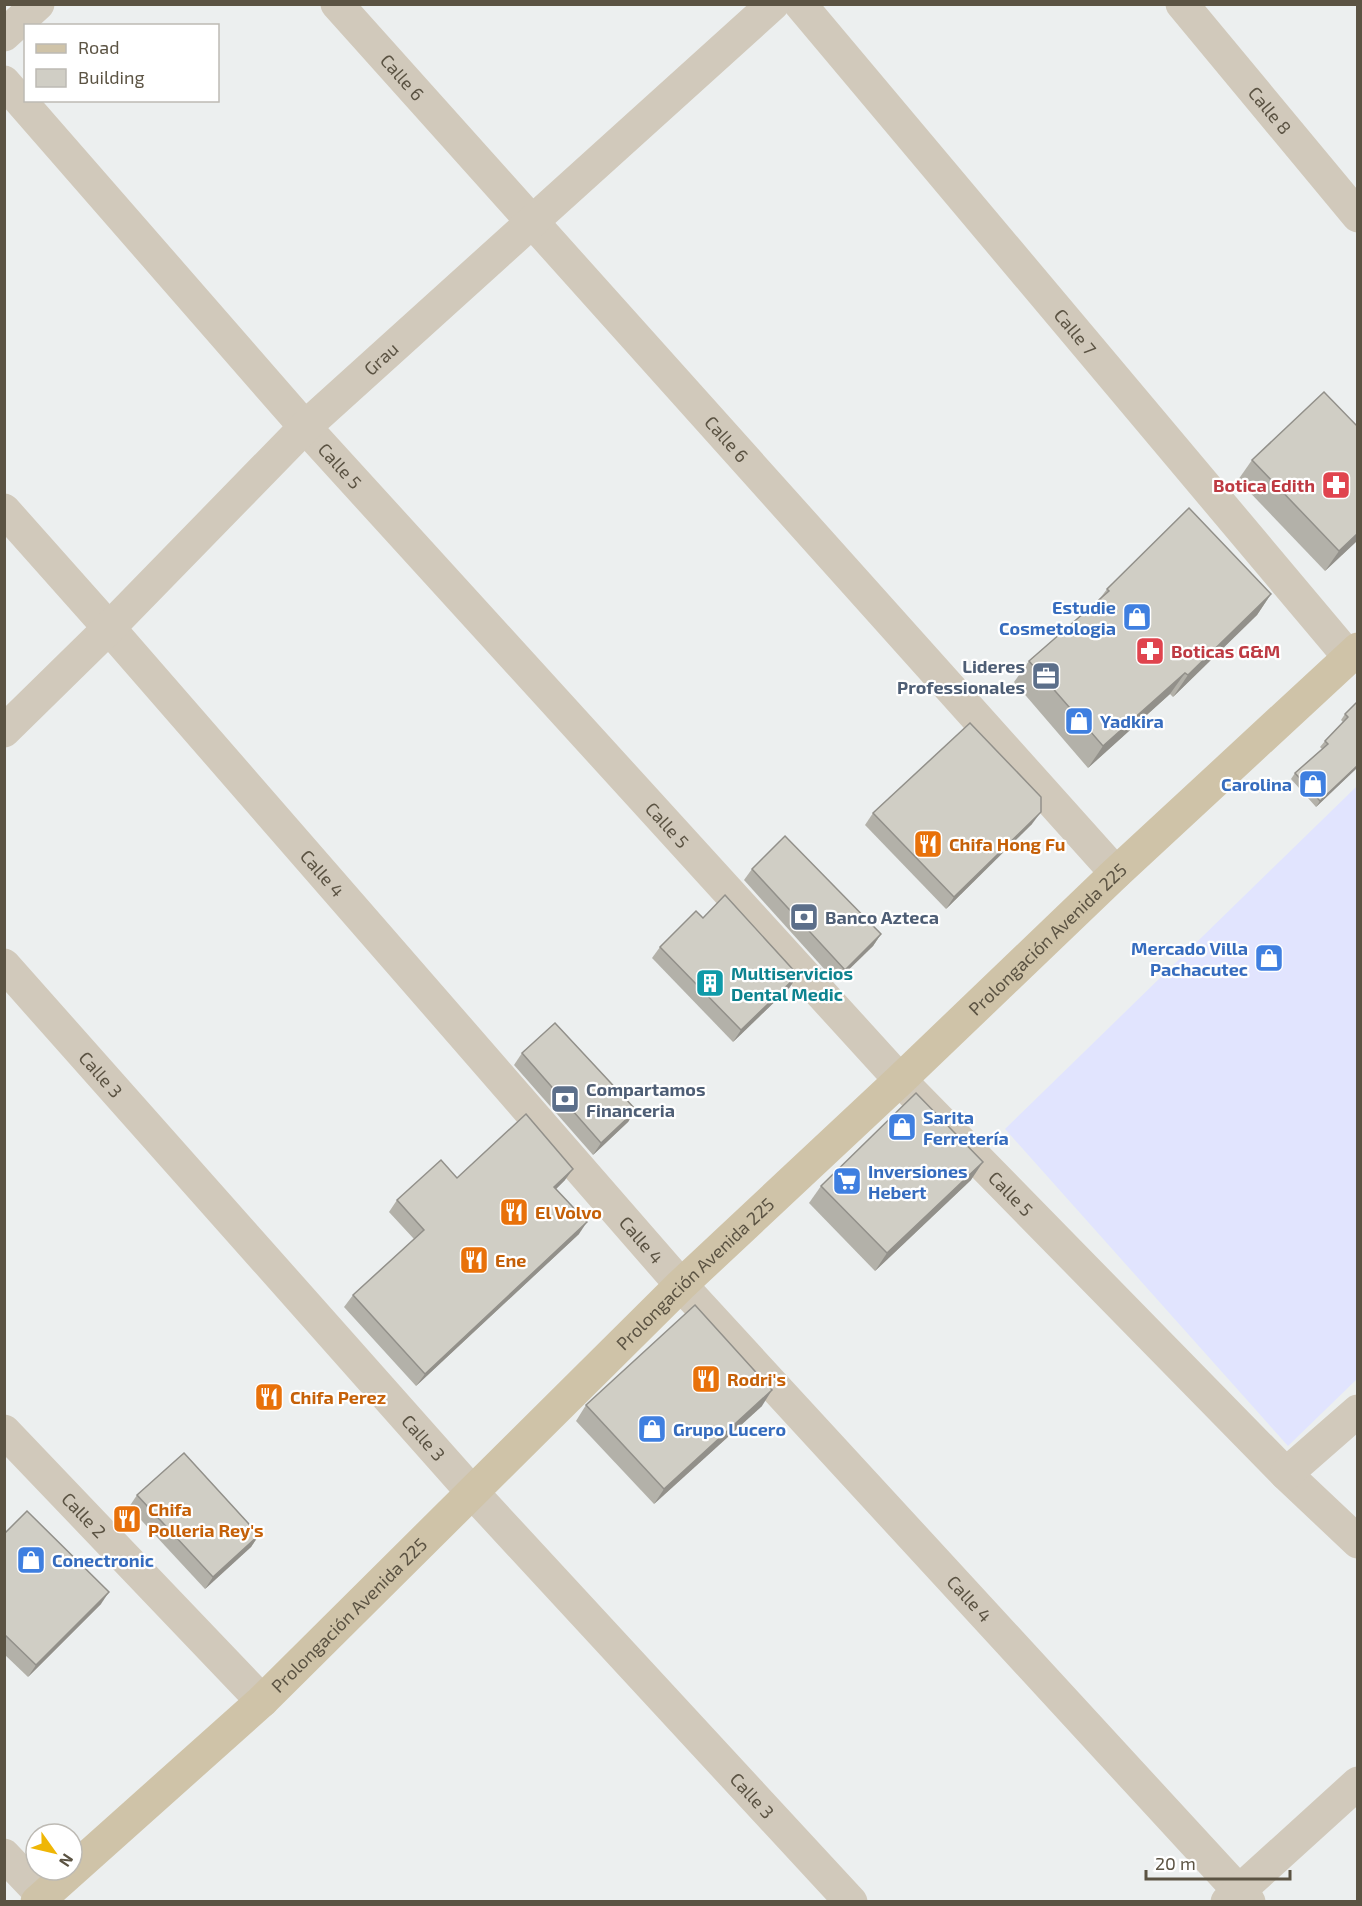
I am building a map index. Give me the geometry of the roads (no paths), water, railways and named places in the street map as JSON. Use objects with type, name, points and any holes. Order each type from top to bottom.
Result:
[{"type":"main road","name":"Prolongación Avenida 225","points":[[40,1899],[262,1701],[681,1285],[1116,873],[1353,653]]},
{"type":"street","points":[[4,35],[38,4]]},
{"type":"street","name":"Calle 6","points":[[337,4],[1116,873]]},
{"type":"street","name":"Grau","points":[[4,731],[109,628],[305,427],[773,4]]},
{"type":"street","name":"Calle 7","points":[[800,4],[1353,653]]},
{"type":"street","name":"Calle 8","points":[[1182,4],[1358,216]]},
{"type":"street","name":"Calle 5","points":[[4,82],[305,427],[900,1080],[1286,1474],[1358,1542]]},
{"type":"street","name":"Calle 4","points":[[4,510],[681,1285],[1238,1898]]},
{"type":"street","name":"Calle 3","points":[[4,965],[472,1492],[851,1902]]},
{"type":"street","points":[[1286,1474],[1358,1411]]},
{"type":"street","name":"Calle 2","points":[[4,1431],[262,1701]]},
{"type":"street","points":[[1238,1898],[1358,1783]]},
{"type":"street","points":[[4,1855],[40,1899]]},
{"type":"place","name":"Botica Edith","points":[[1336,485]]},
{"type":"place","name":"Estudie Cosmetologia","points":[[1137,617]]},
{"type":"place","name":"Boticas G&M","points":[[1150,651]]},
{"type":"place","name":"Lideres Professionales","points":[[1046,676]]},
{"type":"place","name":"Yadkira","points":[[1079,721]]},
{"type":"place","name":"Carolina","points":[[1313,784]]},
{"type":"place","name":"Chifa Hong Fu","points":[[928,844]]},
{"type":"place","name":"Banco Azteca","points":[[804,917]]},
{"type":"place","name":"Mercado Villa Pachacutec","points":[[1269,958]]},
{"type":"place","name":"Multiservicios Dental Medic","points":[[710,983]]},
{"type":"place","name":"Compartamos Financeria","points":[[565,1099]]},
{"type":"place","name":"Sarita Ferretería","points":[[902,1127]]},
{"type":"place","name":"Inversiones Hebert","points":[[847,1181]]},
{"type":"place","name":"El Volvo","points":[[514,1212]]},
{"type":"place","name":"Ene","points":[[474,1260]]},
{"type":"place","name":"Rodri's","points":[[706,1379]]},
{"type":"place","name":"Chifa Perez","points":[[269,1397]]},
{"type":"place","name":"Grupo Lucero","points":[[652,1429]]},
{"type":"place","name":"Chifa Polleria Rey's","points":[[127,1519]]},
{"type":"place","name":"Conectronic","points":[[31,1560]]}]
